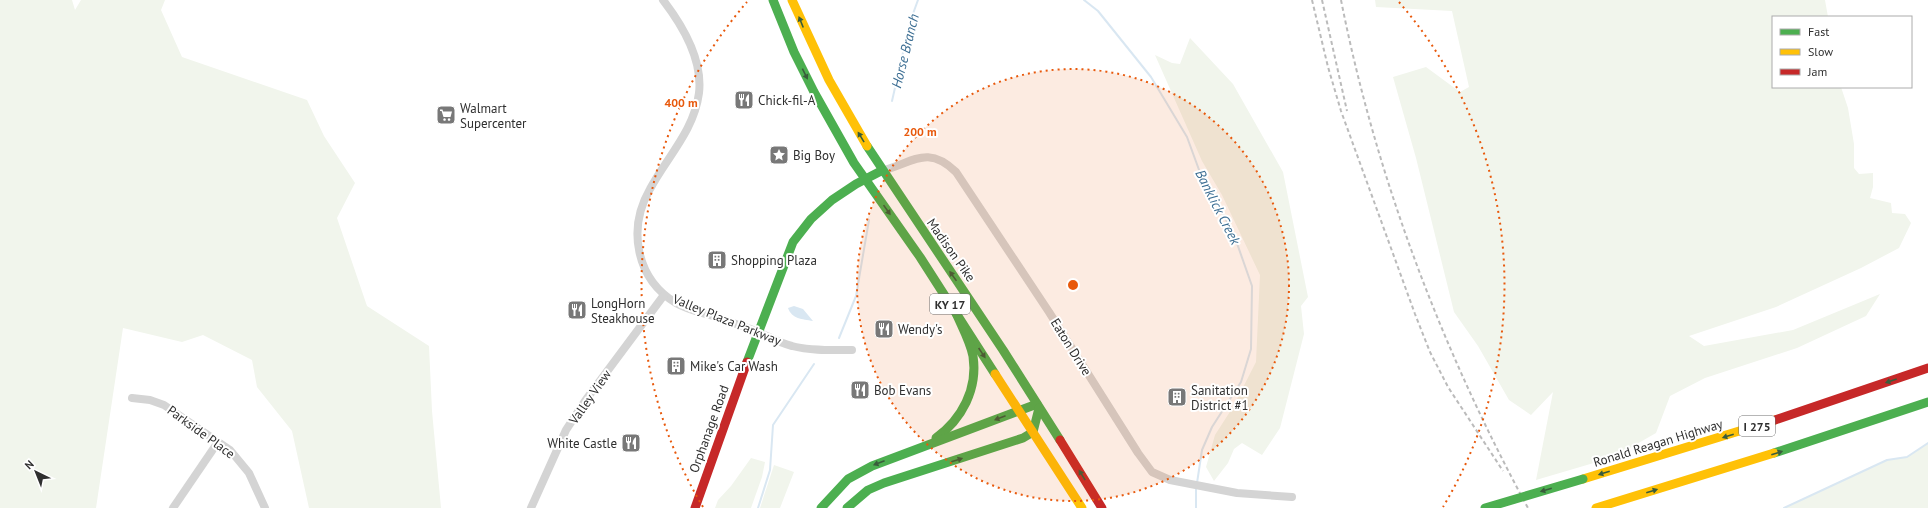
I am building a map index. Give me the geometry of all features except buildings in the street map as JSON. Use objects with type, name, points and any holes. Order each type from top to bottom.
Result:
[{"type":"main road","name":"KY 17","points":[[773,0],[794,52],[814,92],[854,163],[920,257],[1082,508]]},
{"type":"main road","name":"Madison Pike","points":[[792,0],[813,50],[831,86],[881,170],[969,299],[1102,508]]},
{"type":"main road","name":"Orphanage Road","points":[[695,508],[782,265],[800,231],[831,200],[865,178],[881,170]]},
{"type":"main road","points":[[924,446],[940,436],[958,418],[965,408],[971,391],[974,375],[973,357],[956,313]]},
{"type":"main road","name":"Ronald Reagan Highway","points":[[1485,508],[1752,428],[1928,368]]},
{"type":"main road","name":"I 275","points":[[1599,507],[1739,465],[1928,402]]},
{"type":"main road","points":[[820,508],[840,486],[861,471],[1020,410],[1038,406],[1033,432],[1023,438],[884,483],[868,490],[847,508]]},
{"type":"street","name":"Valley Plaza Parkway","points":[[663,0],[688,38],[698,72],[699,92],[696,108],[690,125],[680,143],[650,188],[642,206],[638,226],[642,262],[650,280],[677,304],[793,346],[816,349],[852,350]]},
{"type":"street","name":"Eaton Drive","points":[[881,170],[926,156],[937,158],[948,164],[956,172],[1049,312],[1138,453],[1152,472],[1170,480],[1222,491],[1292,497]]},
{"type":"street","name":"Valley View","points":[[531,508],[566,430],[585,401],[664,294]]},
{"type":"street","name":"Parkside Place","points":[[132,398],[150,400],[164,405],[230,450],[245,467],[265,508]]},
{"type":"street","points":[[173,508],[218,442]]},
{"type":"shaded area","points":[[0,0],[72,0],[75,10],[81,0],[165,0],[161,10],[182,57],[307,100],[324,136],[355,183],[337,218],[367,306],[429,346],[432,411],[441,508],[309,508],[292,431],[257,387],[252,360],[203,335],[182,342],[123,328],[96,508],[0,508]]},
{"type":"shaded area","points":[[1375,0],[1825,0],[1828,16],[1772,16],[1772,88],[1841,88],[1848,108],[1854,144],[1854,168],[1859,174],[1873,173],[1873,187],[1870,198],[1891,203],[1892,213],[1905,214],[1911,223],[1899,248],[1861,268],[1776,307],[1689,336],[1704,346],[1793,330],[1880,294],[1866,316],[1797,348],[1705,378],[1670,396],[1656,433],[1614,457],[1536,480],[1553,392],[1531,415],[1509,400],[1478,346],[1454,312],[1416,158],[1393,77],[1426,67],[1460,92],[1469,87],[1452,11],[1376,7]]},
{"type":"shaded area","points":[[1190,38],[1233,84],[1283,172],[1308,297],[1301,306],[1304,334],[1280,428],[1262,455],[1242,443],[1234,449],[1228,463],[1214,481],[1206,467],[1215,435],[1233,407],[1256,362],[1260,275],[1222,195],[1202,161],[1155,55],[1172,63],[1180,64]]},
{"type":"shaded area","points":[[794,306],[803,309],[813,321],[798,318],[792,314],[788,308]]},
{"type":"shaded area","points":[[1928,443],[1928,508],[1784,508],[1887,460],[1907,457]]},
{"type":"shaded area","points":[[751,458],[765,462],[762,477],[751,508],[715,508],[718,500],[731,486]]},
{"type":"shaded area","points":[[774,465],[794,472],[780,508],[760,508]]},
{"type":"waterway","name":"Horse Branch","points":[[892,101],[910,22],[918,0]]},
{"type":"waterway","name":"Banklick Creek","points":[[1084,0],[1098,11],[1151,77],[1187,137],[1202,178],[1233,232],[1252,286],[1251,349],[1241,382],[1212,427],[1202,450],[1197,483]]},
{"type":"waterway","name":"Horse Branch","points":[[839,338],[856,296],[869,220]]},
{"type":"waterway","name":"Horse Branch","points":[[758,508],[770,470],[773,425],[814,364]]},
{"type":"waterway","points":[[1784,508],[1887,460],[1907,457],[1928,443]]},
{"type":"waterway","name":"Banklick Creek","points":[[1196,487],[1196,508]]},
{"type":"railway","points":[[1312,0],[1328,67],[1341,111],[1430,352],[1448,387],[1503,471]]},
{"type":"railway","points":[[1322,0],[1347,111]]},
{"type":"railway","points":[[1341,0],[1373,132],[1415,261],[1440,325],[1467,387],[1528,508]]},
{"type":"traffic: fast","points":[[773,0],[794,52],[814,92],[854,163],[920,257],[995,374]]},
{"type":"traffic: fast","points":[[867,146],[1003,350],[1060,440]]},
{"type":"traffic: fast","points":[[747,362],[793,242],[811,219],[832,200],[856,184],[881,171]]},
{"type":"traffic: fast","points":[[936,438],[953,422],[960,412],[966,402],[973,380],[974,368],[972,350],[956,313]]},
{"type":"traffic: fast","points":[[1774,453],[1928,402]]},
{"type":"traffic: fast","points":[[821,508],[848,479],[872,466],[1037,404]]},
{"type":"traffic: fast","points":[[847,508],[868,490],[884,483],[1023,438],[1033,432],[1039,408]]},
{"type":"traffic: fast","points":[[1485,508],[1583,479]]},
{"type":"traffic: slow","points":[[792,0],[829,80],[867,146]]},
{"type":"traffic: slow","points":[[995,374],[1082,508]]},
{"type":"traffic: slow","points":[[1583,479],[1775,420]]},
{"type":"traffic: slow","points":[[1596,508],[1774,453]]},
{"type":"traffic: jam","points":[[695,508],[747,362]]},
{"type":"traffic: jam","points":[[1775,420],[1928,368]]},
{"type":"traffic: jam","points":[[1060,440],[1102,508]]},
{"type":"place","name":"Chick-fil-A","points":[[744,100]]},
{"type":"place","name":"Walmart Supercenter","points":[[446,115]]},
{"type":"place","name":"Big Boy","points":[[779,155]]},
{"type":"place","name":"Shopping Plaza","points":[[717,260]]},
{"type":"place","name":"LongHorn Steakhouse","points":[[577,310]]},
{"type":"place","name":"Wendy's","points":[[884,329]]},
{"type":"place","name":"Mike's Car Wash","points":[[676,366]]},
{"type":"place","name":"Bob Evans","points":[[860,390]]},
{"type":"place","name":"Sanitation District #1","points":[[1177,397]]},
{"type":"place","name":"White Castle","points":[[631,443]]}]
